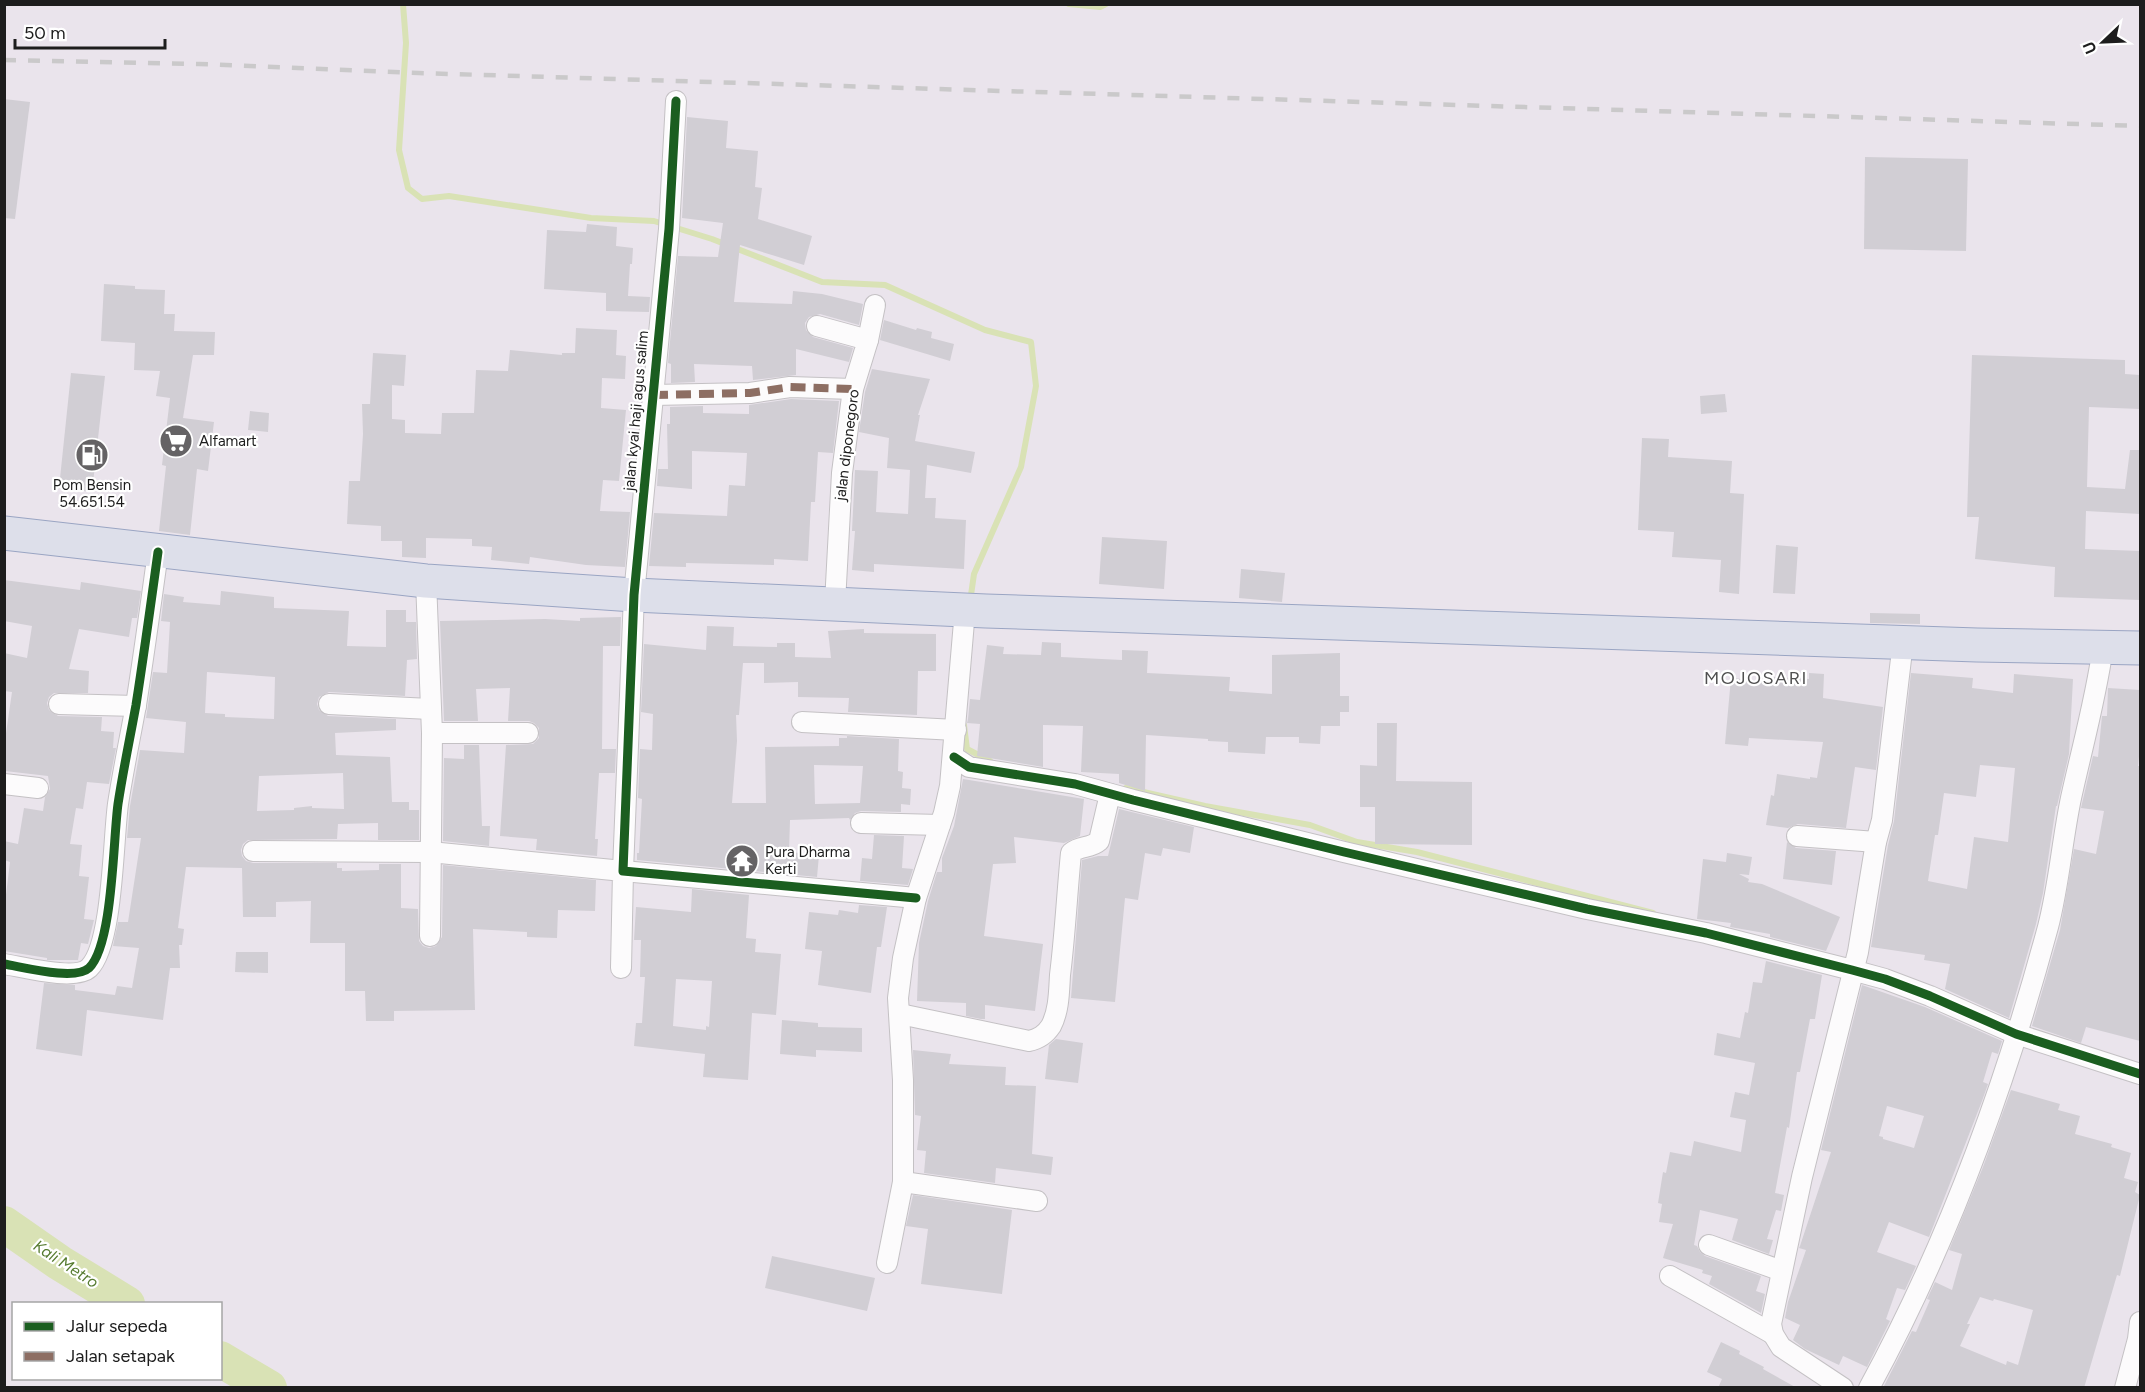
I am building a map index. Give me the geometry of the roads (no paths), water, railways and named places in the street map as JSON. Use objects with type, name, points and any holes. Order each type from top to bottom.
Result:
[{"type":"highway","points":[[4,533],[426,581],[634,595],[972,611],[2140,648]]},
{"type":"street","name":"jalan kyai haji agus salim","points":[[621,968],[634,595],[669,229],[676,101]]},
{"type":"street","name":"jalan diponegoro","points":[[835,603],[839,509],[853,389],[875,305]]},
{"type":"street","points":[[818,326],[867,340]]},
{"type":"street","points":[[653,395],[750,393],[790,387],[853,389]]},
{"type":"street","points":[[4,964],[63,974],[87,970],[96,959],[107,920],[118,806],[136,706],[158,552]]},
{"type":"street","points":[[426,581],[432,733],[430,936]]},
{"type":"street","points":[[886,1263],[903,1182],[903,1080],[898,998],[903,958],[916,897],[948,800],[972,611]]},
{"type":"street","points":[[1843,1388],[1781,1347],[1773,1334],[1771,1324],[1854,964],[1882,820],[1903,642]]},
{"type":"street","points":[[1869,1388],[1900,1331],[1937,1252],[1966,1178],[2018,1027],[2048,926],[2070,800],[2103,647]]},
{"type":"street","points":[[59,704],[136,706]]},
{"type":"street","points":[[329,704],[430,710]]},
{"type":"street","points":[[802,722],[956,730]]},
{"type":"street","points":[[432,733],[528,733]]},
{"type":"street","points":[[954,757],[969,767],[1076,784],[1344,852],[1587,909],[1854,964],[1885,979],[2140,1074]]},
{"type":"street","points":[[4,784],[38,788]]},
{"type":"street","points":[[900,1014],[1029,1041],[1044,1035],[1051,1026],[1056,1013],[1071,854],[1078,848],[1093,846],[1099,841],[1110,794]]},
{"type":"street","points":[[861,823],[940,825]]},
{"type":"street","points":[[1797,836],[1876,842]]},
{"type":"street","points":[[253,851],[430,852],[916,897]]},
{"type":"street","points":[[903,1182],[1037,1201]]},
{"type":"street","points":[[1709,1245],[1782,1271]]},
{"type":"street","points":[[1670,1276],[1773,1334]]},
{"type":"street","points":[[2125,1388],[2140,1322]]},
{"type":"waterway","points":[[403,4],[406,43],[399,150],[408,188],[422,199],[449,196],[591,218],[654,221],[712,239],[822,282],[885,285],[985,330],[1031,342],[1036,386],[1021,467],[974,574],[970,602]]},
{"type":"waterway","points":[[1069,4],[1100,7],[1106,4]]},
{"type":"waterway","points":[[964,725],[967,749],[990,761]]},
{"type":"waterway","points":[[1126,788],[1205,806],[1310,825],[1357,842],[1417,852],[1653,913]]},
{"type":"waterway","name":"Kali Metro","points":[[4,1224],[60,1263],[124,1302]]},
{"type":"waterway","name":"Kali Metro","points":[[222,1360],[269,1388]]},
{"type":"railway","points":[[4,60],[199,64],[419,73],[2140,126]]},
{"type":"place","name":"Alfamart","points":[[176,441]]},
{"type":"place","name":"Pom Bensin 54.651.54","points":[[92,455]]},
{"type":"place","name":"Pura Dharma Kerti","points":[[742,861]]},
{"type":"district","name":"MOJOSARI","points":[[1756,678]]}]
